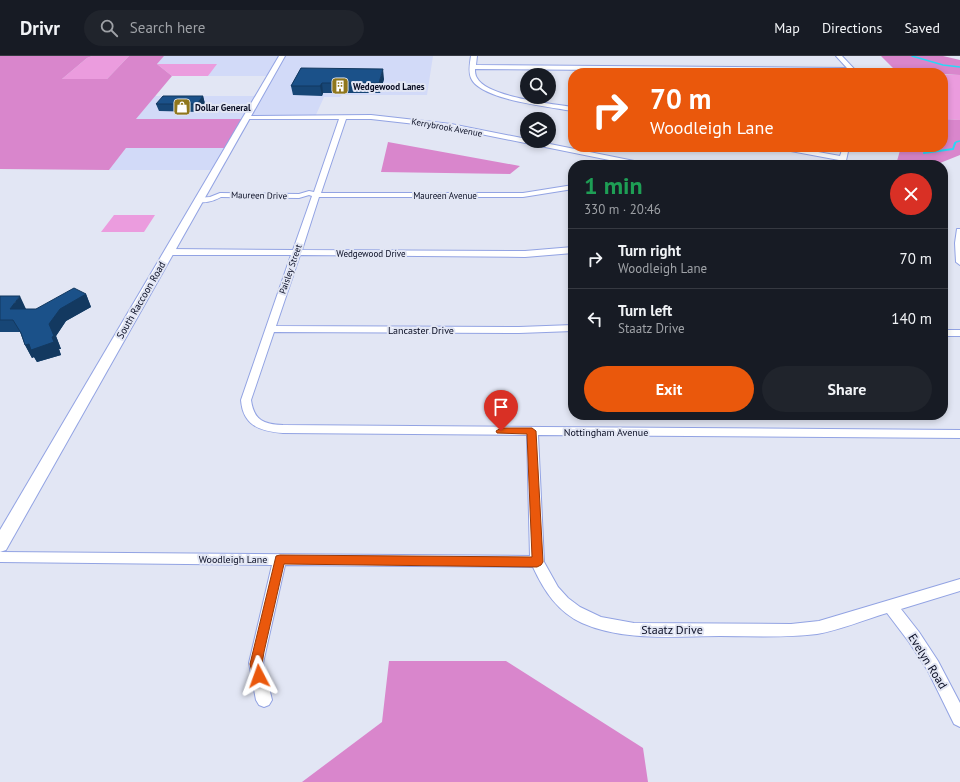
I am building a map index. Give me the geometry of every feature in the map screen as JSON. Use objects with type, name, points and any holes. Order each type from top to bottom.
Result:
[{"type":"street","name":"South Raccoon Road","points":[[0,545],[282,56]]},
{"type":"street","points":[[474,56],[473,74],[476,81],[492,92],[507,97],[568,108]]},
{"type":"street","points":[[839,56],[851,68]]},
{"type":"street","points":[[473,67],[568,68]]},
{"type":"street","name":"Kerrybrook Avenue","points":[[247,117],[392,118],[433,123],[604,160]]},
{"type":"street","name":"Paisley Street","points":[[253,420],[248,413],[246,400],[343,117]]},
{"type":"street","points":[[801,152],[834,160]]},
{"type":"street","name":"Maureen Avenue","points":[[316,195],[518,195],[540,194],[568,188]]},
{"type":"street","name":"Maureen Drive","points":[[202,195],[214,190],[220,195]]},
{"type":"street","name":"Maureen Drive","points":[[202,195],[211,198],[220,195],[299,196],[307,199],[316,195]]},
{"type":"street","points":[[960,231],[958,243],[960,262]]},
{"type":"street","name":"Wedgewood Drive","points":[[169,252],[525,254],[568,250]]},
{"type":"street","name":"Lancaster Drive","points":[[270,329],[519,330],[568,328]]},
{"type":"street","points":[[948,333],[960,333]]},
{"type":"street","name":"Nottingham Avenue","points":[[253,420],[269,428],[283,430],[960,434]]},
{"type":"street","name":"Staatz Drive","points":[[532,431],[537,562],[544,579],[553,592],[566,604],[591,621],[615,628],[634,629],[792,630],[830,624],[960,585]]},
{"type":"street","name":"Woodleigh Lane","points":[[0,557],[537,562]]},
{"type":"street","points":[[264,700],[256,664],[280,559]]},
{"type":"street","name":"Evelyn Road","points":[[890,606],[914,637],[933,666],[960,719]]},
{"type":"shaded area","points":[[0,56],[92,56],[87,58],[62,79],[107,79],[129,56],[164,56],[157,64],[172,76],[136,119],[246,119],[229,148],[126,148],[109,170],[0,169]]},
{"type":"shaded area","points":[[92,56],[129,56],[107,79],[62,79],[87,58]]},
{"type":"shaded area","points":[[164,56],[433,56],[427,95],[342,95],[340,97],[324,97],[315,117],[246,119],[136,119],[155,96],[259,96],[270,76],[208,76],[216,64],[157,64]]},
{"type":"shaded area","points":[[881,56],[943,56],[960,60],[960,75],[948,74],[948,68],[893,68]]},
{"type":"shaded area","points":[[157,64],[217,64],[208,76],[172,76]]},
{"type":"shaded area","points":[[948,75],[960,75],[960,120],[948,119]]},
{"type":"shaded area","points":[[948,119],[960,120],[960,155],[948,160],[897,160],[900,152],[948,152]]},
{"type":"shaded area","points":[[388,142],[520,166],[510,174],[381,172]]},
{"type":"shaded area","points":[[126,148],[229,148],[216,170],[109,170]]},
{"type":"shaded area","points":[[114,215],[155,215],[144,232],[101,232]]},
{"type":"shaded area","points":[[389,661],[506,661],[643,748],[648,782],[302,782],[382,722]]},
{"type":"building","points":[[301,68],[383,69],[379,83],[322,83],[320,86],[291,86]]},
{"type":"building","points":[[163,96],[203,96],[197,104],[156,104]]},
{"type":"building","points":[[74,288],[86,294],[60,309],[49,324],[54,336],[52,337],[54,342],[31,350],[29,344],[25,345],[21,333],[13,320],[0,320],[0,296],[20,296],[10,309],[36,309]]},
{"type":"waterway","points":[[912,56],[943,65],[960,67]]},
{"type":"waterway","points":[[955,144],[956,142],[960,141]]},
{"type":"waterway","points":[[948,150],[953,149],[955,143]]},
{"type":"waterway","points":[[924,153],[931,152]]},
{"type":"place","name":"Wedgewood Lanes","points":[[340,86]]},
{"type":"place","name":"Dollar General","points":[[182,107]]},
{"type":"route","points":[[259,676],[256,664],[258,652],[280,559],[537,562],[532,431],[501,431]]}]
